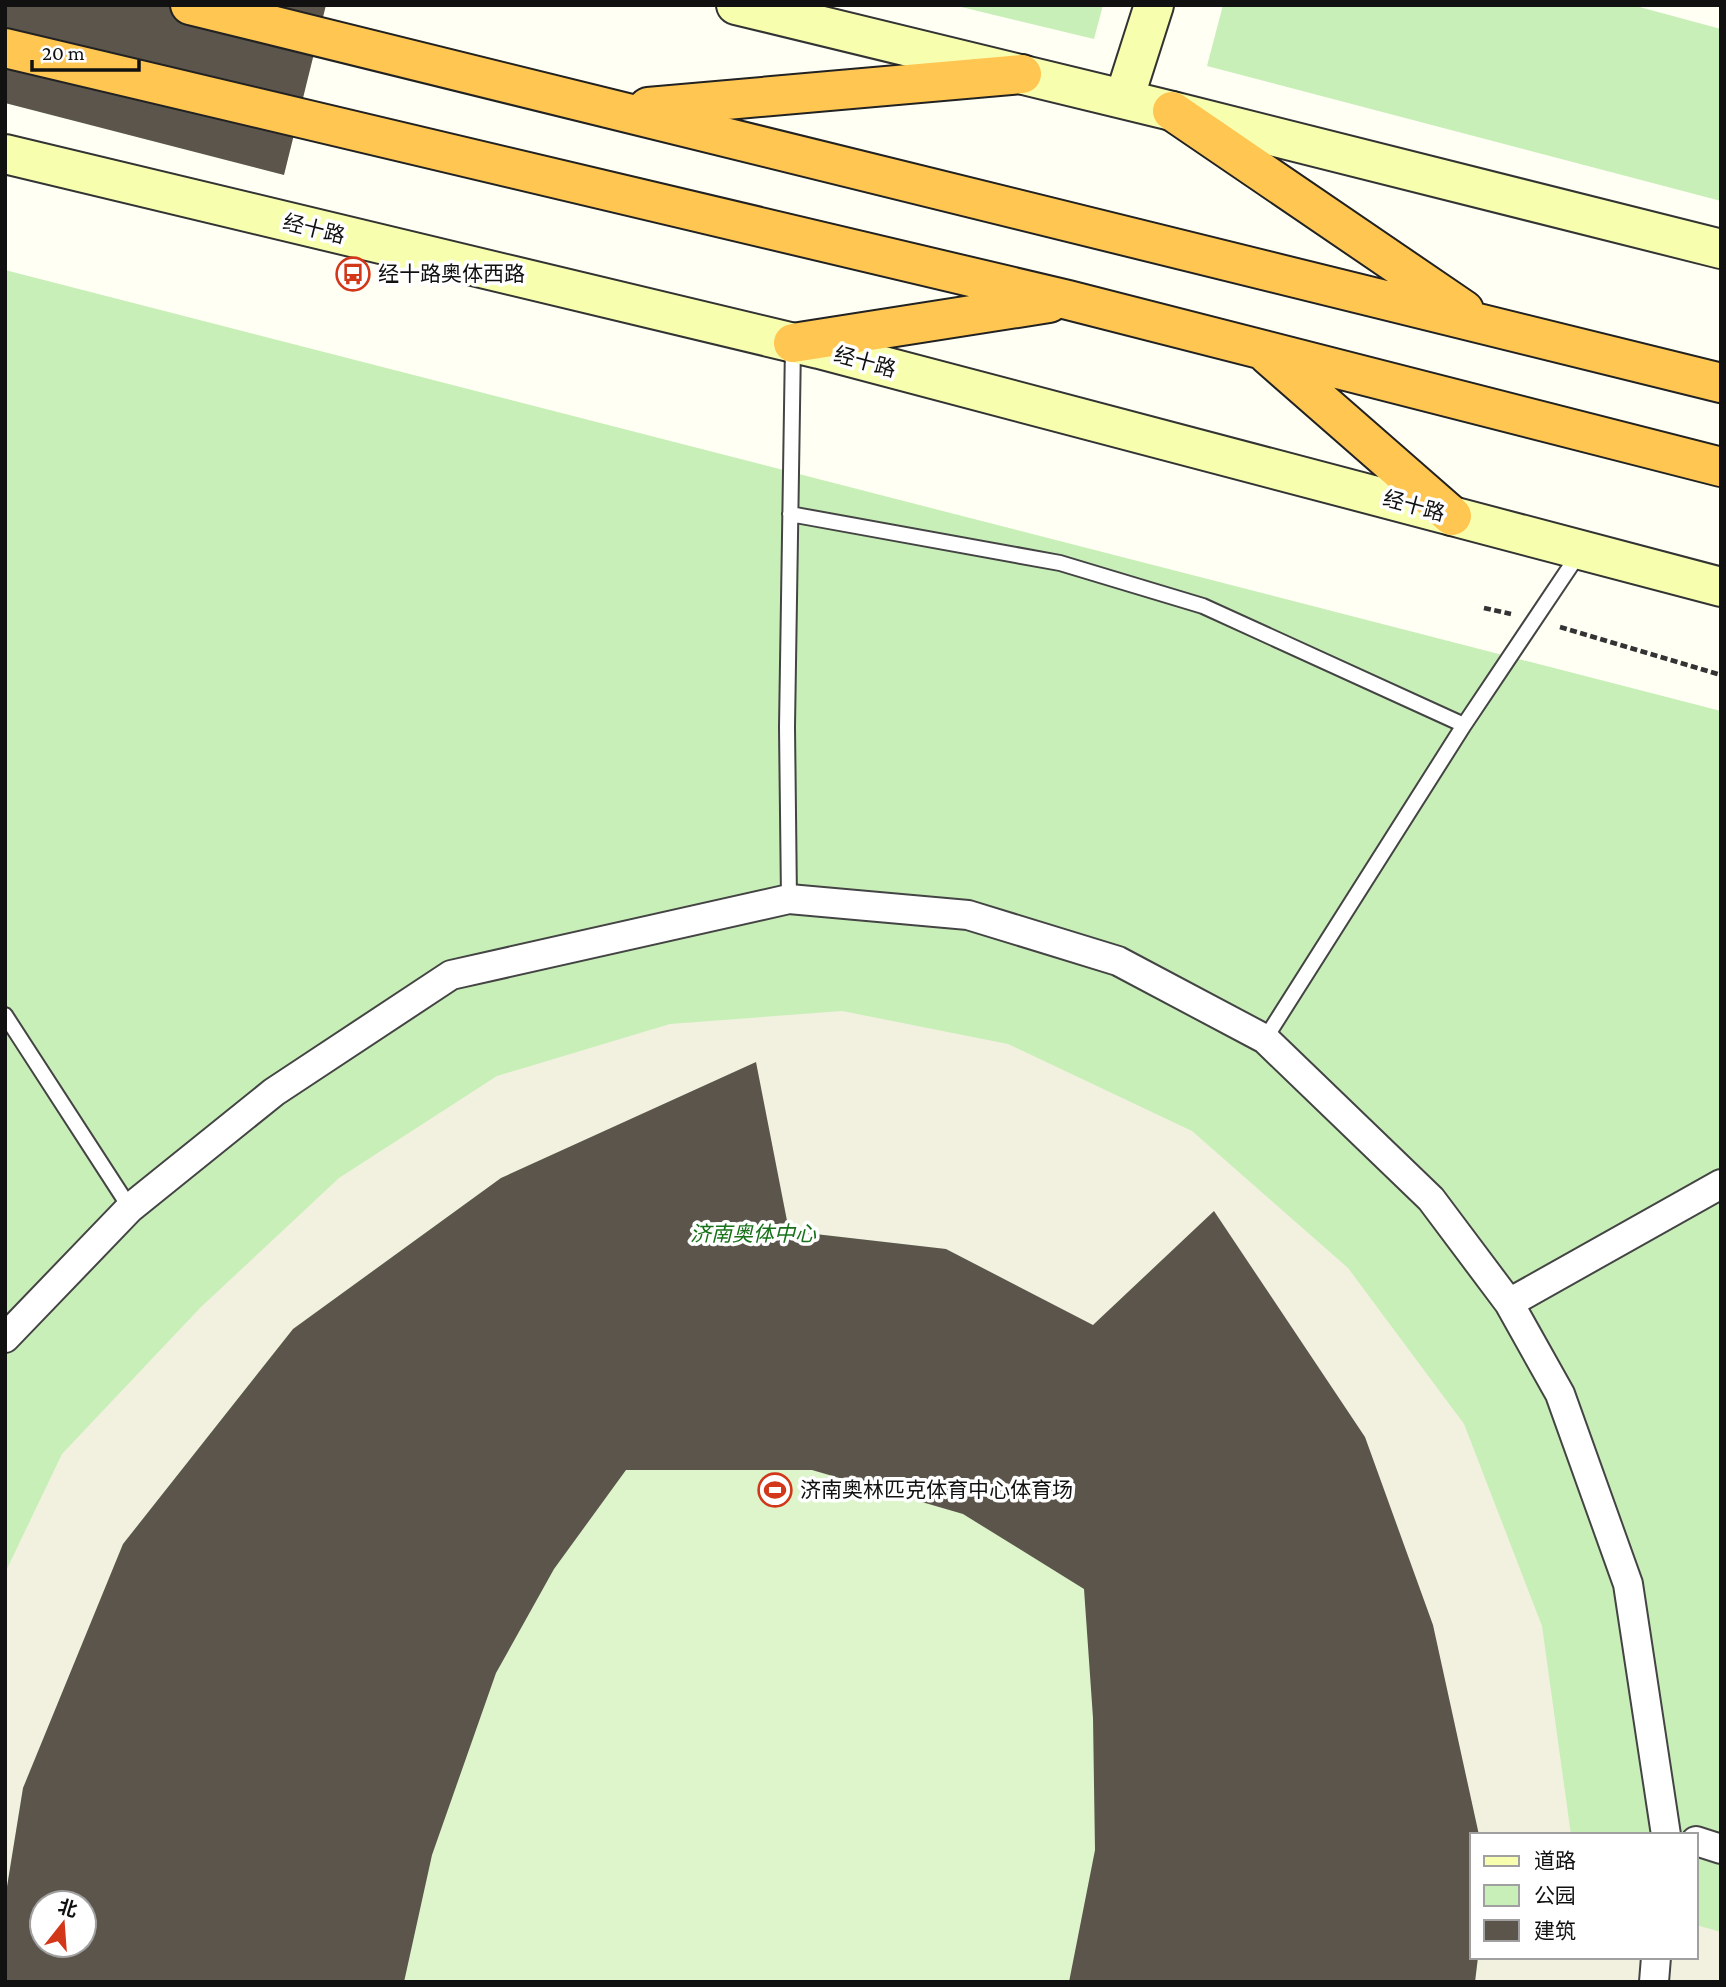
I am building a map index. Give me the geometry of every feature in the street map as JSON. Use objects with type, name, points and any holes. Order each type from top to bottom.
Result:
[{"type":"highway","points":[[190,5],[1721,383]]},
{"type":"highway","points":[[5,48],[1068,300],[1721,467]]},
{"type":"highway","points":[[618,110],[1022,74]]},
{"type":"highway","points":[[1172,111],[1486,325]]},
{"type":"highway","points":[[793,343],[1068,300]]},
{"type":"highway","points":[[1261,349],[1452,516]]},
{"type":"main road","points":[[736,5],[1721,249]]},
{"type":"main road","points":[[1124,99],[1154,5]]},
{"type":"main road","name":"经十路","points":[[5,154],[793,343],[1721,587]]},
{"type":"street","points":[[5,1338],[130,1208],[274,1092],[451,975],[789,899],[968,915],[1118,961],[1265,1039],[1431,1199],[1509,1303],[1560,1394],[1628,1584],[1669,1833]]},
{"type":"street","points":[[1509,1303],[1721,1184]]},
{"type":"street","points":[[1698,1842],[1721,1849]]},
{"type":"street","points":[[1654,1982],[1656,1959]]},
{"type":"lane","points":[[789,899],[787,727],[793,343]]},
{"type":"lane","points":[[790,514],[1060,563],[1203,606],[1464,725]]},
{"type":"lane","points":[[1265,1039],[1464,725],[1581,551]]},
{"type":"lane","points":[[5,1015],[130,1208]]},
{"type":"path","points":[[1484,608],[1721,675]]},
{"type":"green space","points":[[953,5],[1103,5],[1094,39]]},
{"type":"green space","points":[[1223,5],[1632,5],[1721,29],[1721,201],[1207,66]]},
{"type":"green space","name":"济南奥体中心","points":[[5,270],[1721,711],[1721,1982],[5,1982]]},
{"type":"green space","name":"济南奥林匹克体育中心体育场","points":[[756,1062],[789,1231],[946,1249],[1214,1211],[1471,1833],[1470,1959],[1472,1959],[1475,1982],[5,1982],[23,1788],[123,1544],[293,1329],[501,1178]]},
{"type":"shaded area","points":[[842,1011],[1008,1044],[1192,1131],[1348,1268],[1464,1424],[1542,1626],[1571,1833],[1478,1833],[1213,1212],[1093,1325],[946,1249],[789,1231],[755,1063],[501,1178],[293,1329],[123,1544],[23,1788],[5,1899],[5,1573],[62,1454],[200,1308],[339,1178],[497,1076],[670,1024]]},
{"type":"shaded area","points":[[1698,1926],[1721,1932],[1721,1982],[1475,1982],[1478,1959],[1698,1959]]},
{"type":"building","points":[[5,5],[326,5],[284,175],[5,103]]},
{"type":"building","name":"济南奥林匹克体育中心体育场","points":[[756,1062],[789,1231],[946,1249],[1093,1325],[1214,1211],[1365,1437],[1433,1625],[1479,1833],[1470,1833],[1470,1959],[1478,1959],[1475,1982],[1069,1982],[1095,1850],[1093,1718],[1084,1589],[963,1514],[812,1470],[626,1470],[554,1569],[496,1673],[432,1855],[404,1982],[5,1982],[5,1899],[23,1788],[123,1544],[293,1329],[501,1178]]},
{"type":"place","name":"经十路奥体西路","points":[[353,274]]},
{"type":"place","name":"济南奥林匹克体育中心体育场","points":[[775,1490]]}]
